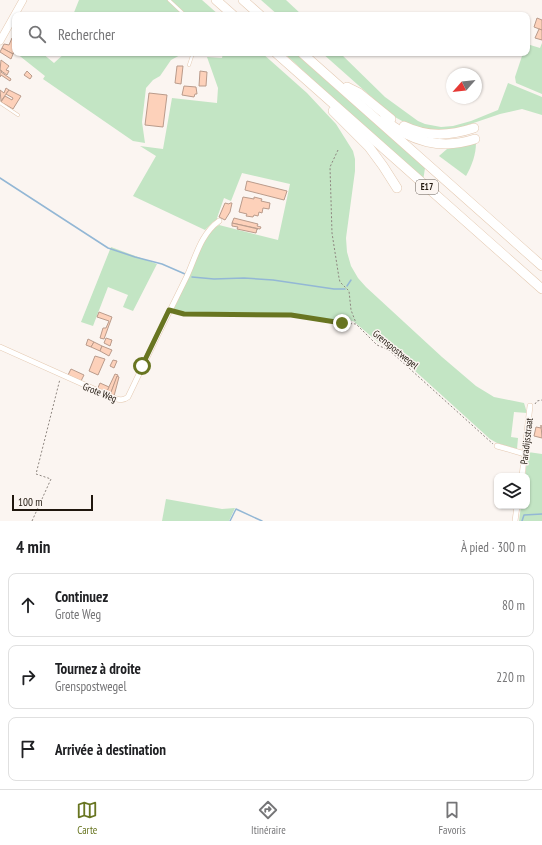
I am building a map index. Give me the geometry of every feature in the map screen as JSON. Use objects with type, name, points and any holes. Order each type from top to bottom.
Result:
[{"type":"highway","points":[[216,0],[230,12]]},
{"type":"highway","points":[[243,0],[257,12]]},
{"type":"highway","name":"E17","points":[[279,56],[542,289]]},
{"type":"highway","name":"E17","points":[[305,56],[542,266]]},
{"type":"highway","points":[[337,84],[347,86],[359,93],[385,115],[412,130],[434,135],[447,135],[474,128]]},
{"type":"highway","points":[[312,85],[368,147],[383,166],[397,188]]},
{"type":"highway","points":[[347,86],[386,121],[404,133],[419,140],[448,145],[463,143],[475,139]]},
{"type":"main road","points":[[16,12],[23,0]]},
{"type":"main road","points":[[0,41],[12,20]]},
{"type":"street","name":"Grote Weg","points":[[0,347],[114,398],[125,400],[128,397],[205,236],[212,226],[219,222]]},
{"type":"street","name":"Paradijsstraat","points":[[522,473],[530,408]]},
{"type":"street","points":[[497,446],[525,454]]},
{"type":"street","points":[[515,521],[517,509]]},
{"type":"lane","points":[[169,0],[182,12]]},
{"type":"lane","points":[[189,65],[192,56]]},
{"type":"lane","points":[[0,103],[18,115]]},
{"type":"path","points":[[169,310],[184,314],[291,315],[356,324],[351,310],[349,292],[340,282],[333,243],[330,167],[338,150]]},
{"type":"path","name":"Grenspostwegel","points":[[356,324],[377,345],[389,350],[490,442],[497,446]]},
{"type":"path","points":[[32,521],[51,479],[36,474],[61,374]]},
{"type":"path","points":[[530,408],[533,408],[537,401],[542,400]]},
{"type":"green space","points":[[79,0],[202,0],[216,12],[74,12]]},
{"type":"green space","points":[[261,0],[286,0],[299,12],[275,12]]},
{"type":"green space","points":[[542,43],[542,94],[516,83],[515,77],[522,56],[530,56],[530,45],[540,48]]},
{"type":"green space","points":[[20,56],[46,56],[54,63],[62,56],[178,56],[171,60],[160,76],[153,80],[146,88],[142,122],[145,143],[133,141],[43,79],[45,76]]},
{"type":"green space","points":[[222,56],[265,56],[307,93],[336,124],[353,151],[355,159],[355,171],[346,238],[347,252],[351,266],[358,278],[366,287],[476,386],[494,397],[524,403],[527,413],[514,412],[511,437],[518,438],[517,449],[497,443],[490,439],[392,350],[378,342],[353,321],[334,320],[296,314],[181,312],[171,310],[206,234],[219,225],[278,240],[290,184],[242,173],[231,201],[224,198],[217,220],[205,230],[133,196],[156,156],[140,146],[163,149],[172,98],[217,103],[218,88],[207,57],[222,58]]},
{"type":"green space","points":[[287,56],[298,56],[425,168],[423,181]]},
{"type":"green space","points":[[325,56],[343,56],[385,97],[418,121],[425,124],[441,127],[453,126],[471,121],[498,110],[508,83],[542,97],[542,115],[522,109],[500,114],[450,131],[430,132],[393,116]]},
{"type":"green space","points":[[476,142],[473,160],[466,176],[439,156],[447,149]]},
{"type":"green space","points":[[111,247],[157,264],[133,311],[123,307],[128,295],[108,287],[93,326],[81,322]]},
{"type":"green space","points":[[528,452],[542,454],[542,521],[519,521],[521,509],[530,509],[530,473],[525,473]]},
{"type":"green space","points":[[166,499],[222,509],[235,508],[229,521],[162,521]]},
{"type":"building","points":[[537,18],[542,20],[542,30],[534,27]]},
{"type":"building","points":[[539,29],[542,30],[542,40],[535,38]]},
{"type":"building","points":[[12,38],[12,53],[2,48],[4,44],[9,45]]},
{"type":"building","points":[[2,48],[12,53],[11,59],[0,52]]},
{"type":"building","points":[[1,60],[9,66],[6,70],[9,71],[7,75],[0,70]]},
{"type":"building","points":[[177,66],[183,66],[181,84],[175,83]]},
{"type":"building","points":[[0,70],[11,79],[10,81],[1,75],[0,77]]},
{"type":"building","points":[[27,71],[32,76],[30,79],[24,75]]},
{"type":"building","points":[[200,71],[207,72],[206,86],[199,86]]},
{"type":"building","points":[[184,86],[196,87],[197,94],[195,94],[194,97],[182,95]]},
{"type":"building","points":[[6,88],[9,90],[1,101],[0,90],[4,93]]},
{"type":"building","points":[[9,90],[21,96],[13,109],[1,102],[5,96],[12,100],[13,98],[6,94]]},
{"type":"building","points":[[149,93],[167,95],[163,127],[145,125]]},
{"type":"building","points":[[247,181],[287,191],[284,200],[245,190]]},
{"type":"building","points":[[243,197],[262,199],[261,201],[270,203],[269,209],[263,208],[262,213],[259,212],[258,216],[246,216],[247,214],[239,212]]},
{"type":"building","points":[[225,203],[232,203],[230,212],[225,220],[219,217]]},
{"type":"building","points":[[234,218],[258,224],[257,226],[261,227],[260,229],[232,223]]},
{"type":"building","points":[[232,223],[258,229],[256,233],[237,229],[238,227],[232,226]]},
{"type":"building","points":[[99,312],[112,317],[104,339],[100,338],[103,328],[106,328],[109,321],[97,317]]},
{"type":"building","points":[[106,338],[112,340],[110,346],[104,343]]},
{"type":"building","points":[[88,339],[94,342],[91,347],[86,345]]},
{"type":"building","points":[[94,342],[102,346],[100,351],[91,347]]},
{"type":"building","points":[[102,346],[112,350],[109,356],[100,351]]},
{"type":"building","points":[[95,356],[105,359],[98,375],[89,371]]},
{"type":"building","points":[[113,360],[117,361],[114,368],[110,366]]},
{"type":"building","points":[[71,369],[84,375],[81,381],[68,375]]},
{"type":"building","points":[[115,374],[118,375],[110,395],[106,393]]},
{"type":"building","points":[[117,376],[119,377],[114,396],[110,395]]},
{"type":"building","points":[[100,383],[109,387],[106,393],[97,390]]},
{"type":"building","points":[[541,425],[542,438],[534,436],[536,427],[541,428]]},
{"type":"waterway","points":[[0,178],[108,248],[162,264],[185,274]]},
{"type":"waterway","points":[[192,277],[273,280],[334,289],[345,289]]},
{"type":"waterway","points":[[347,286],[351,280]]},
{"type":"waterway","points":[[230,521],[236,509],[262,521]]},
{"type":"waterway","points":[[522,521],[524,515],[542,514]]},
{"type":"route","points":[[142,366],[169,310],[184,314],[291,315],[342,323]]}]
